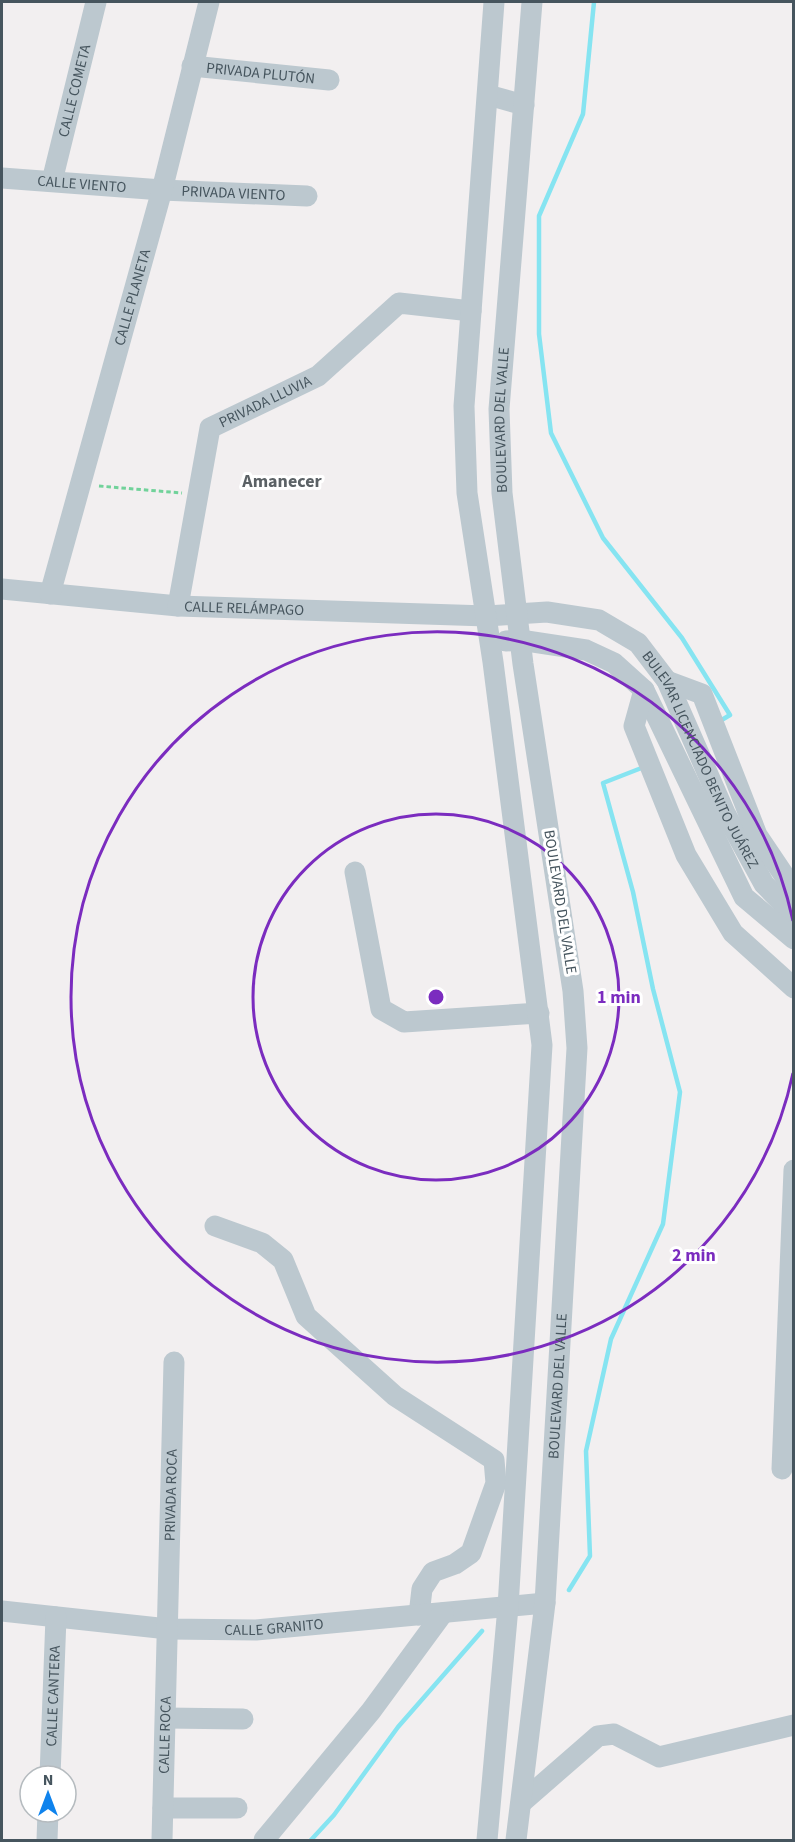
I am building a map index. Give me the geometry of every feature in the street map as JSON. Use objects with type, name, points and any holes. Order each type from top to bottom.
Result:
[{"type":"street","name":"CALLE COMETA","points":[[52,181],[96,2]]},
{"type":"street","name":"CALLE PLANETA","points":[[50,594],[162,190],[209,2]]},
{"type":"street","points":[[486,1840],[508,1607],[542,1045],[487,616],[467,493],[464,406],[494,2]]},
{"type":"street","name":"BOULEVARD DEL VALLE","points":[[516,1840],[545,1603],[577,1048],[573,991],[516,614],[502,493],[499,410],[532,2]]},
{"type":"street","name":"PRIVADA PLUTÓN","points":[[192,66],[329,80]]},
{"type":"street","points":[[488,95],[524,105]]},
{"type":"street","name":"CALLE VIENTO","points":[[2,178],[162,190]]},
{"type":"street","name":"PRIVADA VIENTO","points":[[162,190],[307,196]]},
{"type":"street","name":"PRIVADA LLUVIA","points":[[178,606],[196,495],[210,428],[318,376],[399,303],[471,311]]},
{"type":"street","name":"CALLE RELÁMPAGO","points":[[2,589],[178,606],[487,616]]},
{"type":"street","name":"BULEVAR LICENCIADO BENITO JUÁREZ","points":[[487,616],[547,612],[599,620],[638,643],[667,681],[725,813],[764,884],[794,915]]},
{"type":"street","name":"BULEVAR LICENCIADO BENITO JUÁREZ","points":[[490,642],[520,640],[586,650],[614,663],[644,690],[744,897],[794,939]]},
{"type":"street","points":[[667,681],[702,694],[757,835],[794,890]]},
{"type":"street","points":[[644,690],[634,726],[686,855],[733,933],[794,988]]},
{"type":"street","points":[[354,872],[381,1009],[404,1022],[538,1013]]},
{"type":"street","points":[[782,1469],[794,1170]]},
{"type":"street","points":[[215,1226],[262,1243],[283,1260],[306,1316],[395,1396],[494,1460],[496,1483],[471,1553],[455,1564],[433,1572],[422,1589],[418,1615]]},
{"type":"street","name":"PRIVADA ROCA","points":[[168,1629],[174,1362]]},
{"type":"street","name":"CALLE GRANITO","points":[[2,1611],[168,1629],[256,1630],[545,1603]]},
{"type":"street","points":[[264,1840],[371,1711],[443,1613]]},
{"type":"street","name":"CALLE CANTERA","points":[[50,1764],[56,1617]]},
{"type":"street","name":"CALLE ROCA","points":[[162,1840],[168,1629]]},
{"type":"street","points":[[166,1718],[243,1719]]},
{"type":"street","points":[[522,1803],[598,1736],[614,1734],[659,1757],[794,1725]]},
{"type":"street","points":[[163,1808],[237,1808]]},
{"type":"street","points":[[47,1840],[48,1824]]},
{"type":"path","points":[[79,485],[196,495]]},
{"type":"waterway","points":[[594,2],[583,114],[539,216],[539,334],[551,433],[603,538],[682,638],[730,715],[720,721]]},
{"type":"waterway","points":[[569,1590],[590,1556],[586,1451],[611,1339],[663,1224],[680,1092],[653,989],[633,892],[603,783],[644,767]]},
{"type":"waterway","points":[[311,1840],[334,1815],[398,1727],[482,1631]]},
{"type":"district","name":"Amanecer","points":[[282,481]]}]
